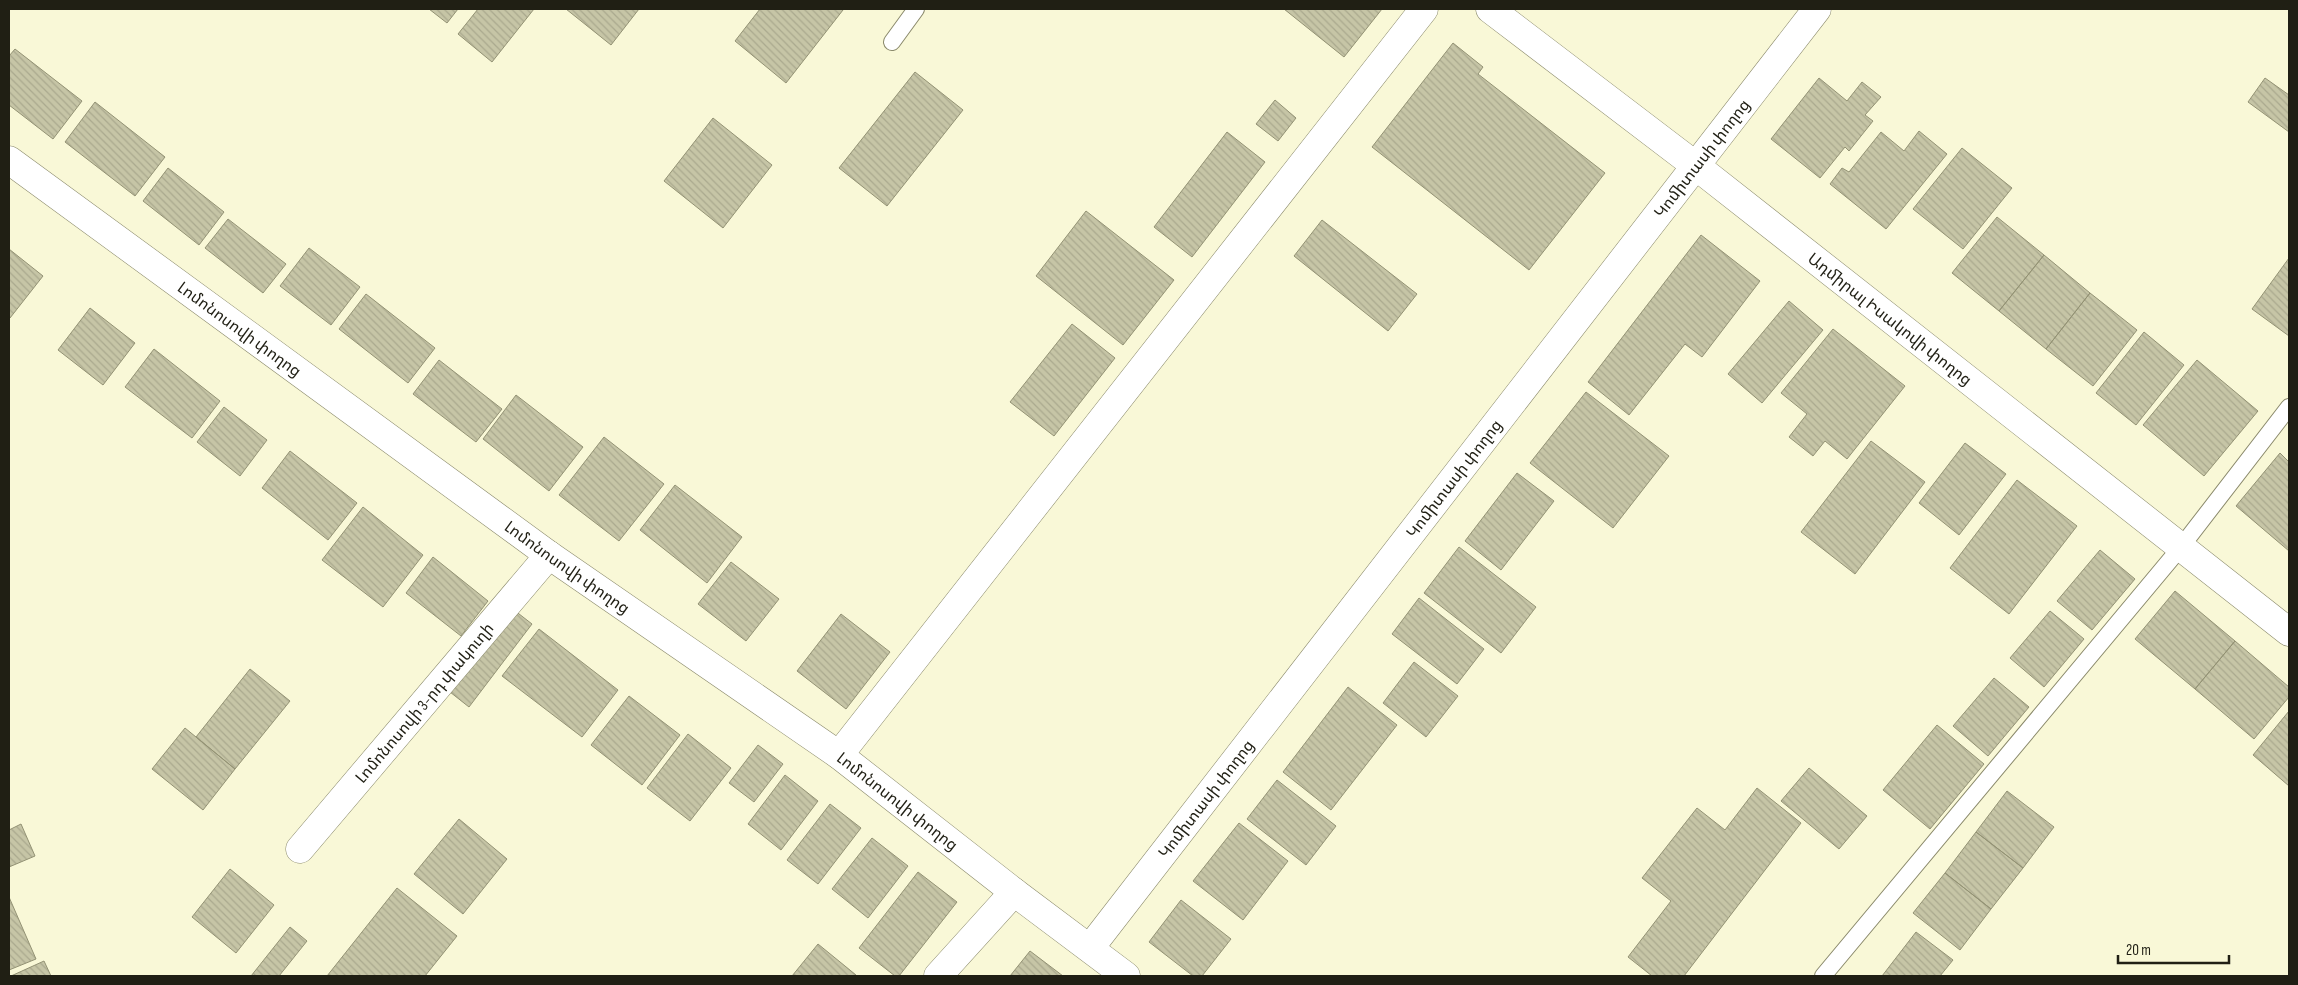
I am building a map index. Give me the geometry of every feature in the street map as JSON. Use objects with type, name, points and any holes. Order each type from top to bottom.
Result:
[{"type":"street","points":[[839,755],[1424,9]]},
{"type":"street","name":"Ադմիրալ Իսակովի փողոց","points":[[1490,9],[1696,166],[2289,632]]},
{"type":"street","name":"Կոմիտասի փողոց","points":[[1090,948],[1817,9]]},
{"type":"street","name":"Լոմոնոսովի փողոց","points":[[9,160],[549,555],[839,755],[1014,892],[1126,976]]},
{"type":"street","name":"Լոմոնոսովի 3-րդ փակուղի","points":[[300,849],[549,555]]},
{"type":"street","points":[[938,976],[1014,892]]},
{"type":"lane","points":[[892,42],[916,9]]},
{"type":"lane","points":[[1823,976],[2181,547],[2289,407]]},
{"type":"building","points":[[429,9],[458,9],[447,23]]},
{"type":"building","points":[[478,9],[534,9],[492,62],[458,34]]},
{"type":"building","points":[[566,9],[639,9],[611,45]]},
{"type":"building","points":[[760,9],[843,10],[786,83],[735,41]]},
{"type":"building","points":[[1284,9],[1382,9],[1344,57]]},
{"type":"building","points":[[1453,43],[1483,67],[1478,74],[1605,173],[1529,270],[1372,147]]},
{"type":"building","points":[[15,49],[82,101],[53,139],[9,105],[9,56]]},
{"type":"building","points":[[915,72],[963,110],[887,206],[839,168]]},
{"type":"building","points":[[1819,78],[1847,101],[1862,82],[1881,97],[1865,115],[1873,121],[1849,151],[1845,147],[1820,178],[1771,139]]},
{"type":"building","points":[[2265,78],[2289,95],[2289,132],[2248,102]]},
{"type":"building","points":[[1275,100],[1296,118],[1278,141],[1256,124]]},
{"type":"building","points":[[95,102],[165,157],[135,196],[65,142]]},
{"type":"building","points":[[713,118],[772,165],[723,228],[664,181]]},
{"type":"building","points":[[1919,131],[1947,154],[1886,229],[1830,184],[1842,168],[1849,172],[1881,132],[1904,151]]},
{"type":"building","points":[[1227,132],[1265,162],[1192,257],[1154,227]]},
{"type":"building","points":[[1962,148],[2012,188],[1963,249],[1913,209]]},
{"type":"building","points":[[168,168],[224,212],[199,245],[143,201]]},
{"type":"building","points":[[1086,211],[1174,280],[1123,345],[1036,276]]},
{"type":"building","points":[[1997,217],[2044,255],[1999,311],[1952,273]]},
{"type":"building","points":[[228,219],[286,264],[263,293],[205,248]]},
{"type":"building","points":[[1322,220],[1417,294],[1388,331],[1294,256]]},
{"type":"building","points":[[1701,235],[1760,281],[1702,357],[1685,344],[1629,415],[1588,382]]},
{"type":"building","points":[[309,248],[360,287],[331,325],[280,286]]},
{"type":"building","points":[[9,249],[43,276],[10,318],[9,317]]},
{"type":"building","points":[[2044,255],[2090,293],[2046,349],[1999,311]]},
{"type":"building","points":[[2289,258],[2289,336],[2252,309]]},
{"type":"building","points":[[2090,293],[2137,330],[2093,386],[2046,349]]},
{"type":"building","points":[[366,294],[435,348],[408,383],[339,329]]},
{"type":"building","points":[[1789,301],[1823,330],[1762,403],[1728,374]]},
{"type":"building","points":[[90,308],[135,343],[103,385],[58,350]]},
{"type":"building","points":[[1072,324],[1115,358],[1054,436],[1010,402]]},
{"type":"building","points":[[1833,329],[1905,386],[1847,459],[1825,441],[1813,456],[1789,437],[1807,414],[1781,393]]},
{"type":"building","points":[[2144,332],[2184,365],[2136,425],[2096,393]]},
{"type":"building","points":[[154,349],[220,401],[192,438],[125,387]]},
{"type":"building","points":[[439,360],[502,409],[476,442],[413,394]]},
{"type":"building","points":[[2197,360],[2258,411],[2204,476],[2143,425]]},
{"type":"building","points":[[1586,392],[1669,456],[1613,528],[1530,463]]},
{"type":"building","points":[[516,395],[583,447],[549,491],[483,439]]},
{"type":"building","points":[[224,407],[267,440],[240,476],[197,442]]},
{"type":"building","points":[[604,437],[664,484],[619,541],[559,495]]},
{"type":"building","points":[[1871,441],[1925,482],[1855,574],[1801,532]]},
{"type":"building","points":[[1965,443],[2006,474],[1959,535],[1919,503]]},
{"type":"building","points":[[290,451],[357,503],[328,540],[262,488]]},
{"type":"building","points":[[2280,453],[2289,462],[2289,551],[2236,506]]},
{"type":"building","points":[[1517,473],[1554,501],[1501,570],[1465,541]]},
{"type":"building","points":[[2017,480],[2077,526],[2009,614],[1950,568]]},
{"type":"building","points":[[675,485],[742,537],[707,583],[640,530]]},
{"type":"building","points":[[363,507],[423,555],[383,607],[322,560]]},
{"type":"building","points":[[1459,547],[1536,607],[1501,653],[1424,593]]},
{"type":"building","points":[[2100,550],[2135,579],[2092,630],[2057,601]]},
{"type":"building","points":[[433,557],[488,601],[461,636],[406,593]]},
{"type":"building","points":[[731,562],[779,599],[746,641],[698,604]]},
{"type":"building","points":[[2175,591],[2235,641],[2195,689],[2135,639]]},
{"type":"building","points":[[1419,598],[1484,649],[1457,684],[1392,634]]},
{"type":"building","points":[[514,610],[532,624],[469,707],[450,692]]},
{"type":"building","points":[[2050,611],[2084,639],[2044,687],[2010,658]]},
{"type":"building","points":[[841,614],[890,652],[846,709],[797,671]]},
{"type":"building","points":[[539,629],[618,690],[582,737],[502,676]]},
{"type":"building","points":[[2235,641],[2289,687],[2289,697],[2254,739],[2195,689]]},
{"type":"building","points":[[1414,662],[1458,696],[1426,737],[1383,703]]},
{"type":"building","points":[[250,669],[290,701],[235,769],[196,737]]},
{"type":"building","points":[[1994,678],[2029,707],[1988,756],[1953,726]]},
{"type":"building","points":[[1348,687],[1397,725],[1331,810],[1283,772]]},
{"type":"building","points":[[629,696],[680,735],[642,785],[591,745]]},
{"type":"building","points":[[2289,711],[2289,786],[2253,755]]},
{"type":"building","points":[[1937,725],[1984,764],[1930,829],[1883,790]]},
{"type":"building","points":[[185,728],[235,769],[203,810],[152,769]]},
{"type":"building","points":[[688,734],[731,768],[690,821],[647,788]]},
{"type":"building","points":[[758,745],[783,764],[754,802],[729,783]]},
{"type":"building","points":[[1809,768],[1867,816],[1839,849],[1781,801]]},
{"type":"building","points":[[785,775],[818,801],[781,850],[748,824]]},
{"type":"building","points":[[1277,780],[1336,826],[1306,865],[1247,819]]},
{"type":"building","points":[[1757,788],[1801,823],[1684,976],[1652,976],[1628,957],[1671,901],[1642,878],[1697,808],[1725,830]]},
{"type":"building","points":[[2007,791],[2054,827],[2023,868],[1976,832]]},
{"type":"building","points":[[830,804],[861,828],[818,884],[787,860]]},
{"type":"building","points":[[459,819],[507,859],[463,914],[414,874]]},
{"type":"building","points":[[1239,823],[1288,861],[1243,920],[1193,881]]},
{"type":"building","points":[[21,824],[35,856],[9,867],[9,830]]},
{"type":"building","points":[[1976,832],[2023,868],[1991,909],[1945,873]]},
{"type":"building","points":[[872,838],[908,866],[868,918],[832,889]]},
{"type":"building","points":[[230,869],[274,905],[236,953],[192,917]]},
{"type":"building","points":[[918,872],[957,902],[899,976],[895,976],[859,948]]},
{"type":"building","points":[[1945,873],[1991,909],[1960,950],[1913,913]]},
{"type":"building","points":[[397,888],[457,936],[425,976],[327,976]]},
{"type":"building","points":[[9,897],[36,959],[9,970]]},
{"type":"building","points":[[1181,900],[1231,939],[1202,976],[1193,976],[1149,942]]},
{"type":"building","points":[[290,927],[307,941],[279,976],[251,976]]},
{"type":"building","points":[[1916,932],[1953,960],[1940,976],[1882,976]]},
{"type":"building","points":[[818,944],[856,975],[792,976]]},
{"type":"building","points":[[1030,951],[1063,976],[1010,976]]},
{"type":"building","points":[[44,961],[51,976],[11,976]]}]
